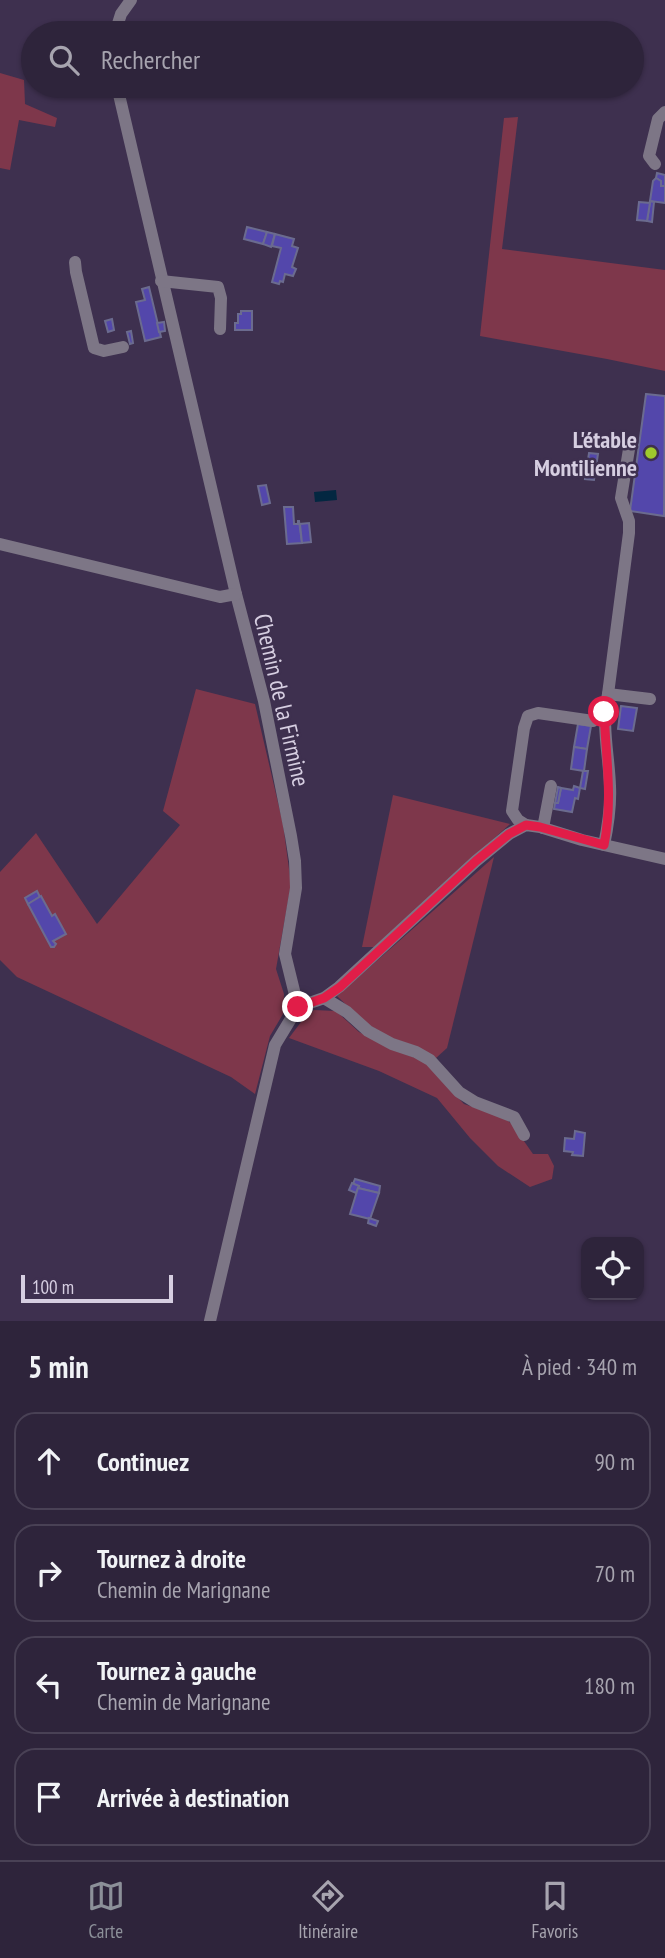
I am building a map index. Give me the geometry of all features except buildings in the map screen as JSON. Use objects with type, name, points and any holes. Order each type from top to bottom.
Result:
[{"type":"street","points":[[119,21],[131,0]]},
{"type":"street","name":"Chemin de la Firmine","points":[[120,98],[161,281],[264,701],[295,861],[296,888],[285,954],[298,1007]]},
{"type":"street","points":[[655,164],[649,156],[658,119],[665,113]]},
{"type":"street","points":[[75,262],[94,348],[104,351],[123,347]]},
{"type":"street","points":[[161,281],[218,287],[220,329]]},
{"type":"street","points":[[604,845],[610,788],[604,712],[629,533],[629,521],[621,498],[630,443]]},
{"type":"street","points":[[0,544],[220,597],[236,594]]},
{"type":"street","points":[[608,694],[650,699]]},
{"type":"street","points":[[593,721],[538,713],[528,716],[512,811],[518,821],[526,825],[665,859]]},
{"type":"street","points":[[543,828],[551,786]]},
{"type":"street","points":[[210,1321],[275,1045],[298,1007],[324,998],[368,962],[476,861],[509,834],[526,825]]},
{"type":"street","points":[[324,998],[347,1012],[368,1031],[430,1060],[459,1092],[475,1102],[514,1117],[524,1135]]},
{"type":"shaded area","points":[[0,73],[21,79],[21,98],[25,98],[25,104],[57,118],[55,127],[19,120],[10,170],[0,168]]},
{"type":"shaded area","points":[[518,117],[502,249],[665,270],[665,371],[480,336],[504,118]]},
{"type":"shaded area","points":[[196,689],[255,704],[283,824],[291,884],[276,969],[284,994],[283,1014],[270,1036],[255,1094],[231,1077],[17,977],[0,960],[0,872],[36,833],[97,924],[180,825],[163,811]]},
{"type":"shaded area","points":[[393,795],[510,824],[374,947],[362,947]]},
{"type":"shaded area","points":[[494,857],[447,1048],[436,1058],[394,1040],[364,1022],[337,996]]},
{"type":"shaded area","points":[[314,1010],[336,1011],[359,1032],[429,1063],[464,1104],[503,1117],[512,1124],[533,1154],[548,1154],[554,1166],[552,1179],[530,1187],[498,1166],[470,1138],[437,1098],[379,1071],[289,1038]]},
{"type":"water","points":[[336,490],[337,500],[315,502],[314,492]]},
{"type":"place","name":"L'étable Montilienne","points":[[651,453]]},
{"type":"route","points":[[298,1007],[324,998],[340,987],[476,861],[509,834],[526,825],[604,845],[610,788],[604,712]]}]
